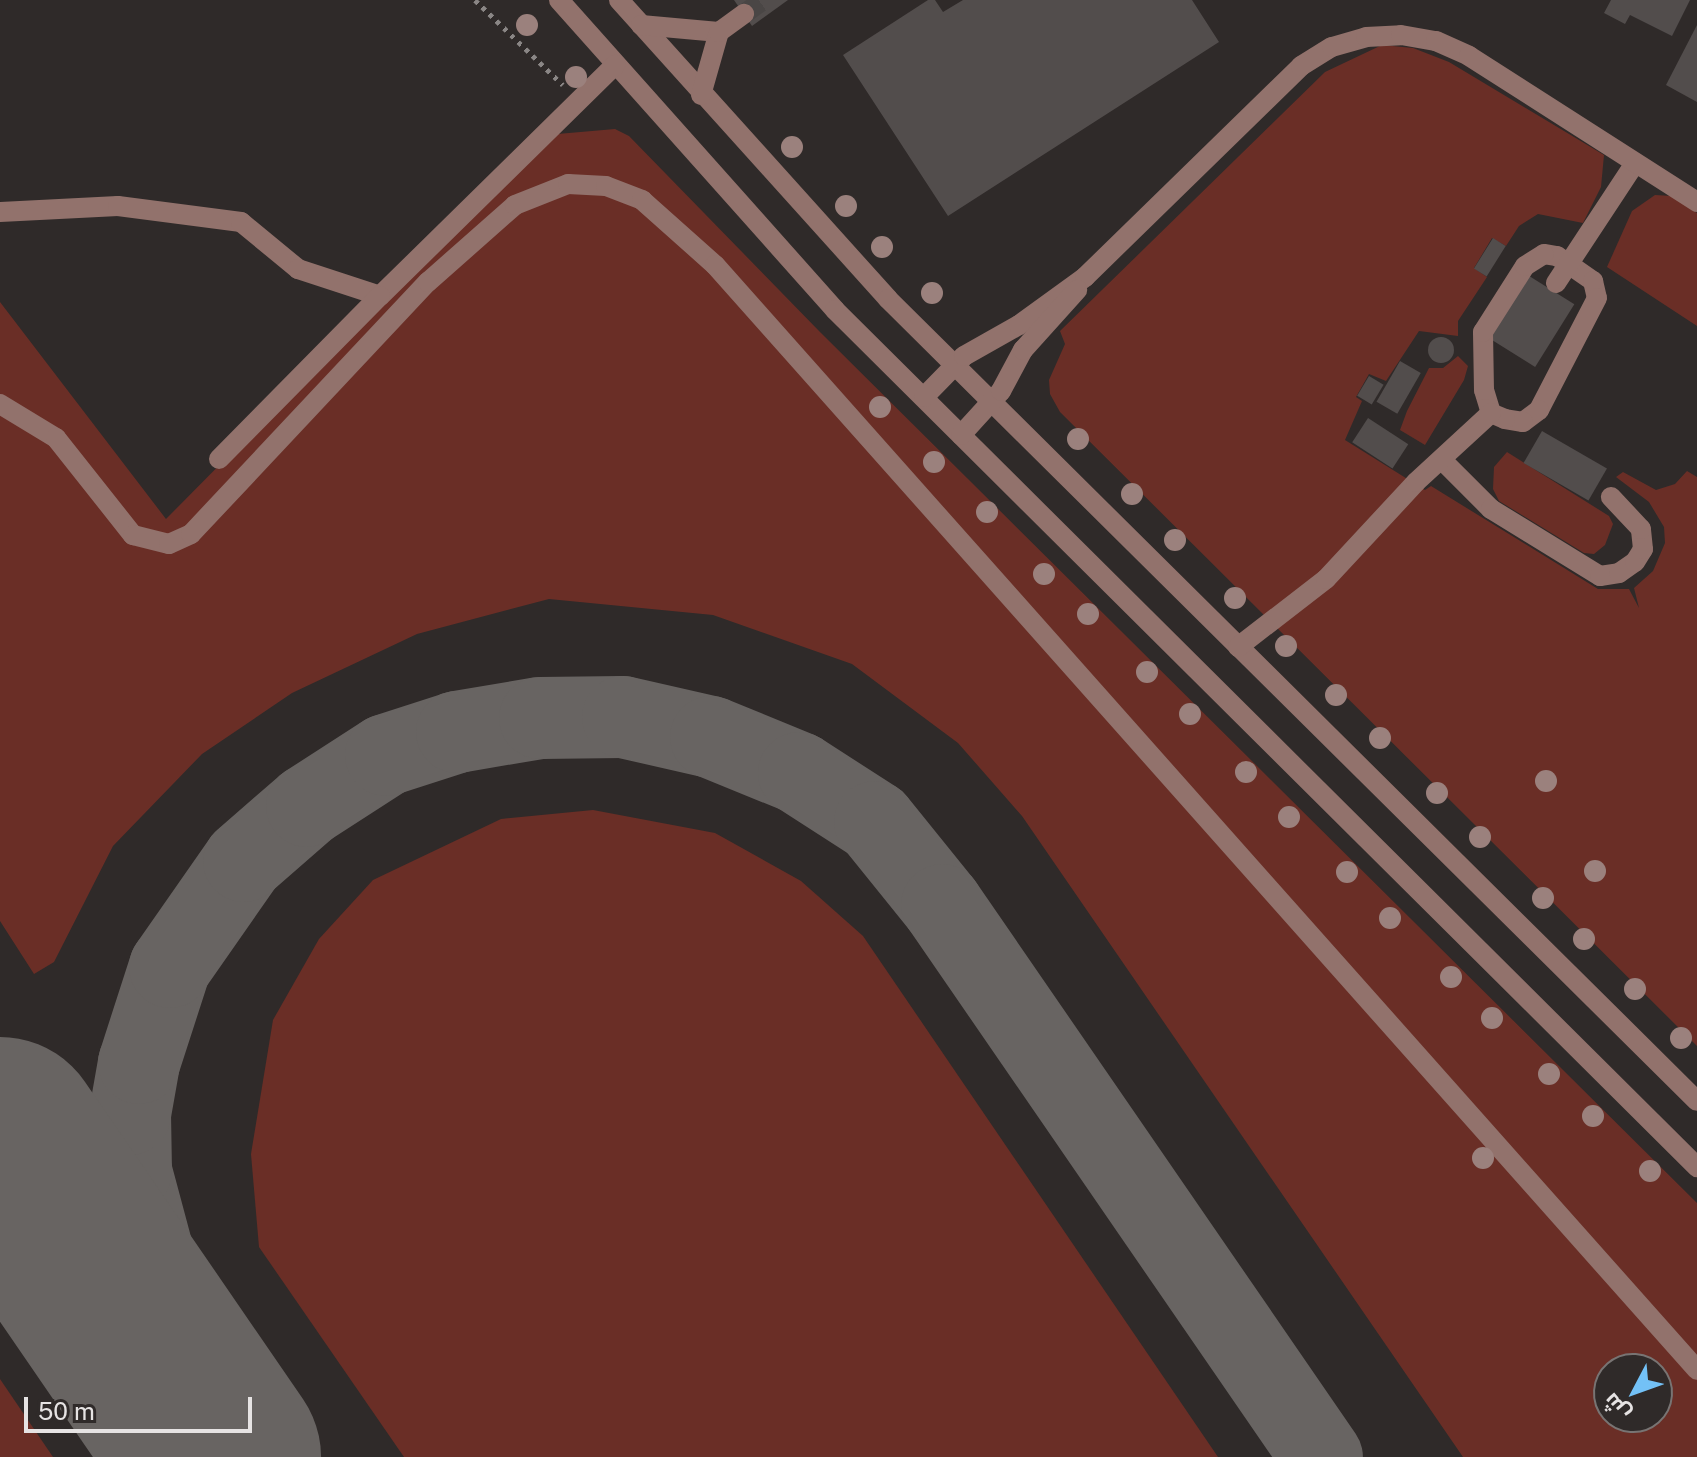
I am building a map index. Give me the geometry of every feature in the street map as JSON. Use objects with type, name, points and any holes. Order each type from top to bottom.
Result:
[{"type":"street","points":[[559,0],[794,266],[1697,1167]]},
{"type":"street","points":[[619,0],[824,233],[1697,1101]]},
{"type":"street","points":[[701,95],[719,32],[744,14]]},
{"type":"street","points":[[641,25],[719,32]]},
{"type":"street","points":[[961,435],[992,403],[1023,350],[1085,277],[1301,66],[1332,47],[1366,37],[1425,39],[1469,56],[1697,202]]},
{"type":"street","points":[[219,459],[615,65]]},
{"type":"street","points":[[1556,283],[1635,163]]},
{"type":"street","points":[[0,404],[56,438],[133,535],[169,544],[191,534],[428,282],[515,205],[568,184],[606,186],[642,200],[715,265],[1697,1370]]},
{"type":"street","points":[[0,212],[118,206],[241,222],[298,269],[380,296]]},
{"type":"street","points":[[1557,256],[1593,281],[1597,298],[1539,410],[1523,422],[1491,413],[1484,390],[1483,332],[1533,259],[1557,256]]},
{"type":"street","points":[[924,397],[954,365],[1085,277]]},
{"type":"street","points":[[1238,647],[1326,579],[1416,482],[1443,461],[1491,413]]},
{"type":"street","points":[[1443,461],[1491,509],[1600,576],[1619,573],[1635,562],[1643,549],[1641,529],[1611,497]]},
{"type":"path","points":[[475,0],[578,100]]},
{"type":"shaded area","points":[[1382,45],[1413,48],[1449,62],[1604,155],[1601,187],[1583,223],[1538,214],[1519,226],[1506,246],[1492,238],[1474,268],[1487,277],[1458,321],[1458,336],[1419,331],[1386,381],[1369,374],[1356,397],[1362,401],[1345,440],[1425,490],[1431,486],[1598,589],[1629,589],[1639,608],[1634,588],[1653,571],[1665,543],[1664,527],[1649,502],[1616,477],[1623,472],[1656,490],[1675,484],[1687,471],[1697,477],[1697,1046],[1060,412],[1050,394],[1049,380],[1065,344],[1060,331],[1325,72]]},
{"type":"shaded area","points":[[615,129],[629,136],[820,332],[1697,1203],[1697,1457],[1463,1457],[1022,816],[958,743],[852,664],[713,615],[549,599],[417,634],[292,693],[202,754],[113,846],[54,962],[34,974],[0,921],[0,302],[166,519],[546,135]]},
{"type":"shaded area","points":[[1655,195],[1672,196],[1697,213],[1697,326],[1607,267],[1632,211]]},
{"type":"shaded area","points":[[1458,356],[1468,366],[1464,380],[1425,445],[1400,430],[1407,411],[1429,368],[1443,368]]},
{"type":"shaded area","points":[[1507,452],[1609,516],[1613,524],[1605,545],[1594,554],[1584,553],[1499,501],[1493,489],[1494,467]]},
{"type":"shaded area","points":[[593,810],[715,833],[801,881],[863,936],[1218,1457],[404,1457],[259,1247],[251,1154],[273,1020],[319,939],[373,880],[501,819]]},
{"type":"shaded area","points":[[0,1379],[53,1457],[0,1457]]},
{"type":"building","points":[[734,0],[788,0],[752,26]]},
{"type":"building","points":[[928,0],[935,0],[943,12],[963,0],[1192,0],[1219,42],[948,216],[843,55]]},
{"type":"building","points":[[1611,0],[1690,0],[1672,36],[1630,15],[1625,24],[1604,13]]},
{"type":"building","points":[[1697,25],[1697,102],[1666,85]]},
{"type":"building","points":[[1493,238],[1506,246],[1487,276],[1474,269]]},
{"type":"building","points":[[1526,274],[1574,304],[1535,367],[1487,337]]},
{"type":"building","points":[[1441,337],[1450,341],[1454,350],[1450,359],[1441,363],[1432,359],[1428,350],[1432,341]]},
{"type":"building","points":[[1400,361],[1421,373],[1397,414],[1376,402]]},
{"type":"building","points":[[1369,376],[1384,385],[1372,404],[1357,396]]},
{"type":"building","points":[[1368,418],[1408,444],[1392,468],[1352,442]]},
{"type":"building","points":[[1542,431],[1607,468],[1588,501],[1524,463]]},
{"type":"taxiway","points":[[233,1457],[162,1287],[131,1171],[130,1114],[139,1063],[170,967],[244,861],[307,806],[386,755],[457,732],[540,718],[623,717],[711,737],[799,773],[875,822],[942,905],[1322,1457]]},
{"type":"runway","points":[[0,1140],[218,1457]]},
{"type":"tunnel","points":[[744,14],[763,0]]}]
